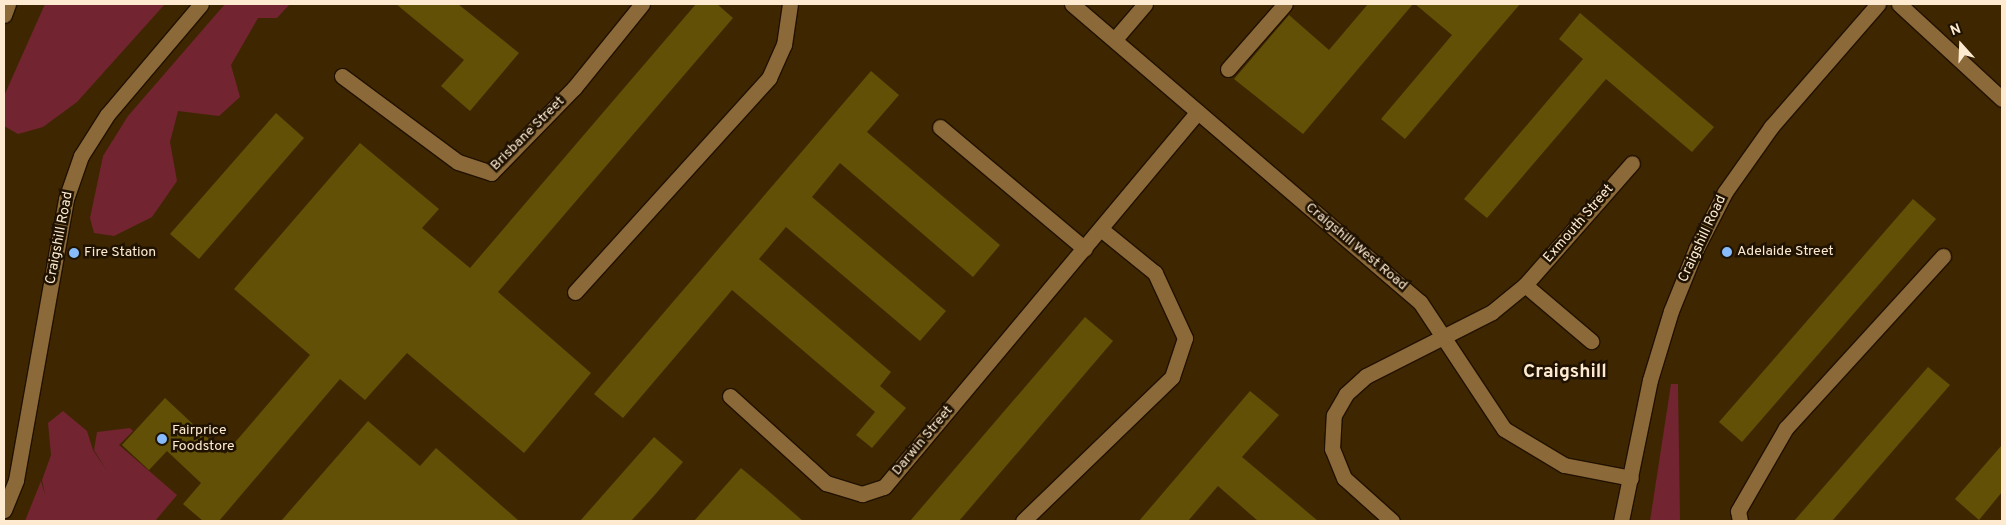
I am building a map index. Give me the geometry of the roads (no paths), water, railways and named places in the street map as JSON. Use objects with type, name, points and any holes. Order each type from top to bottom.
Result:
[{"type":"street","points":[[4,14],[8,4]]},
{"type":"street","name":"Craigshill Road","points":[[4,510],[16,480],[25,420],[40,348],[66,199],[81,156],[107,115],[201,4]]},
{"type":"street","name":"Brisbane Street","points":[[342,76],[458,162],[491,174],[574,88],[642,4]]},
{"type":"street","points":[[575,292],[769,78],[784,46],[790,4]]},
{"type":"street","name":"Craigshill West Road","points":[[1072,4],[1420,302],[1446,338],[1504,429],[1564,465],[1630,478]]},
{"type":"street","points":[[1115,39],[1145,4]]},
{"type":"street","points":[[1228,69],[1286,4]]},
{"type":"street","name":"Craigshill Road","points":[[1621,521],[1650,380],[1670,312],[1696,249],[1725,192],[1771,127],[1878,4]]},
{"type":"street","points":[[1899,4],[2002,99]]},
{"type":"street","name":"Darwin Street","points":[[730,396],[826,483],[862,494],[884,487],[1102,230],[1198,112]]},
{"type":"street","points":[[940,127],[1085,249]]},
{"type":"street","name":"Exmouth Street","points":[[1392,521],[1344,478],[1332,449],[1334,415],[1346,394],[1366,376],[1446,338],[1492,312],[1526,285],[1632,163]]},
{"type":"street","points":[[1023,521],[1172,377],[1185,338],[1155,273],[1102,230]]},
{"type":"street","points":[[1740,521],[1738,511],[1786,428],[1942,256]]},
{"type":"street","points":[[1526,285],[1591,341]]},
{"type":"place","name":"Adelaide Street","points":[[1727,252]]},
{"type":"place","name":"Fire Station","points":[[74,253]]},
{"type":"place","name":"Fairprice Foodstore","points":[[162,439]]},
{"type":"district","name":"Craigshill","points":[[1565,373]]}]
